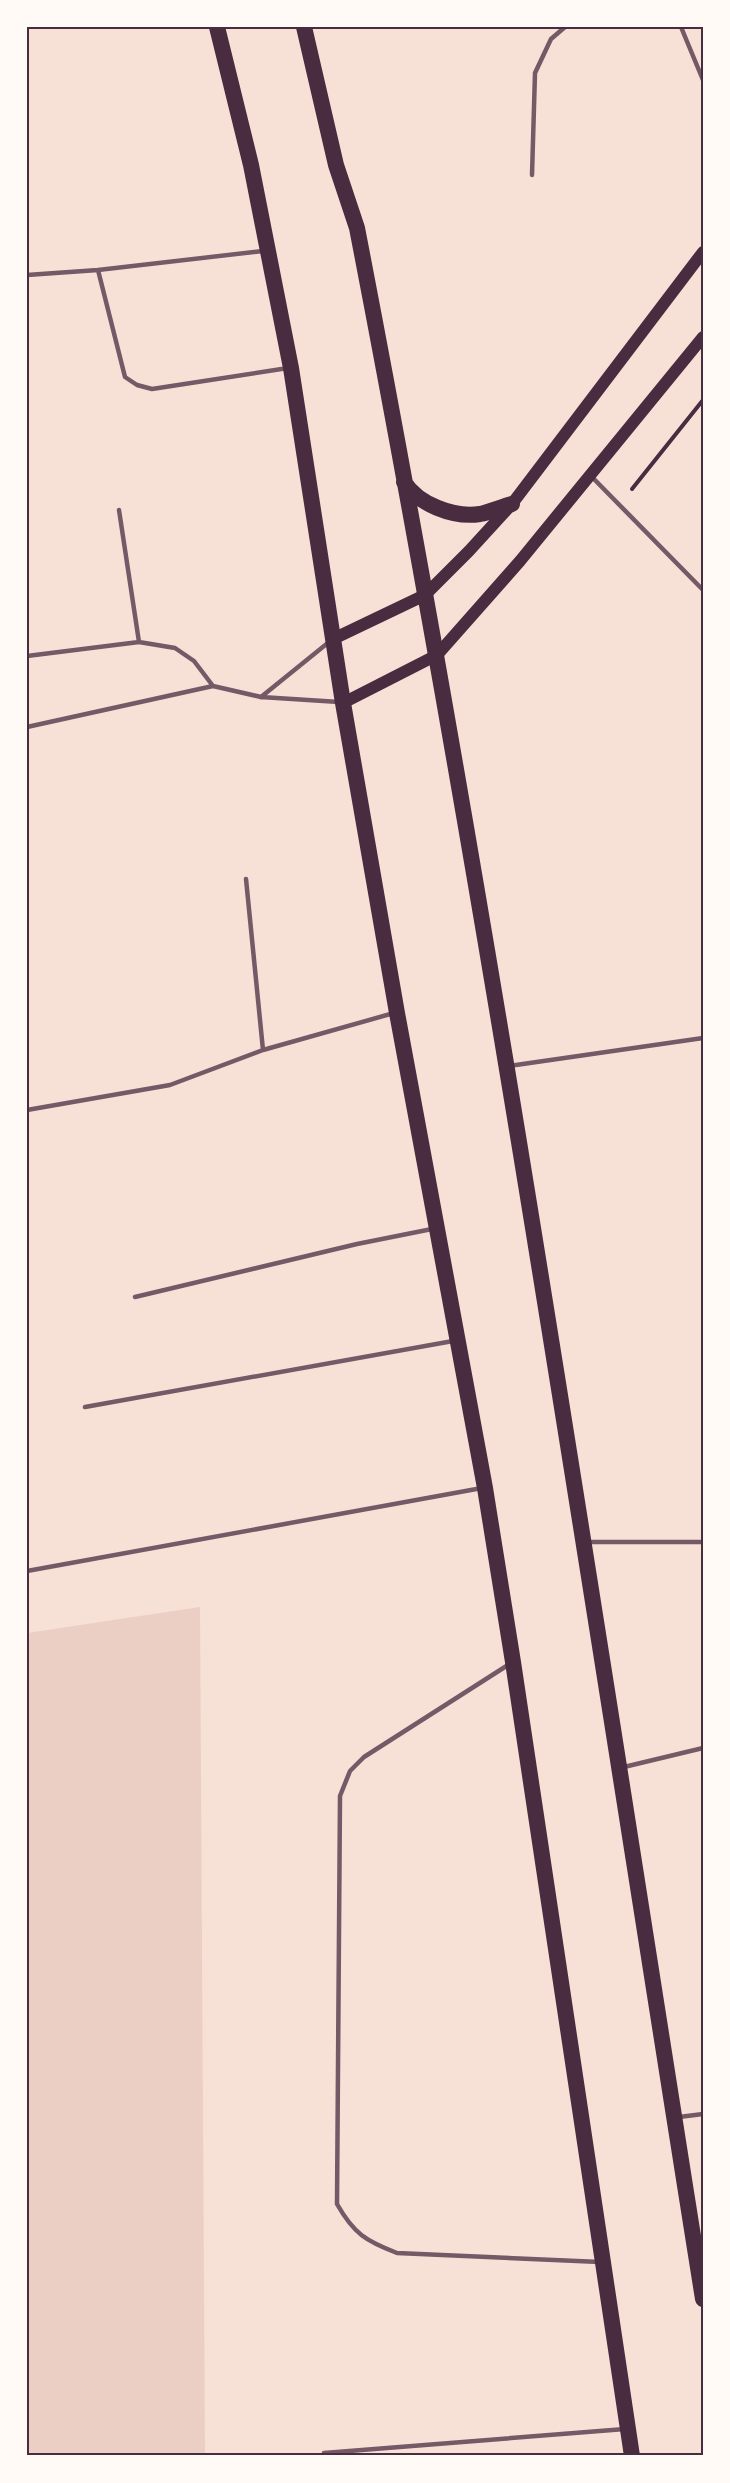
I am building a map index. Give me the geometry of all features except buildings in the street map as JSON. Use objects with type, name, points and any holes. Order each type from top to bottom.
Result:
[{"type":"highway","points":[[217,27],[269,250],[291,368],[343,703],[397,1013],[485,1488],[632,2456]]},
{"type":"highway","points":[[304,27],[336,165],[357,228],[437,655],[506,1067],[703,2299]]},
{"type":"highway","points":[[403,481],[412,494],[443,510],[478,514],[512,504]]},
{"type":"main road","points":[[333,639],[425,595],[512,504],[703,252]]},
{"type":"main road","points":[[343,703],[437,655],[591,476],[703,337]]},
{"type":"lane","points":[[532,175],[535,73],[550,39],[565,27]]},
{"type":"lane","points":[[681,27],[703,80]]},
{"type":"lane","points":[[27,275],[98,270],[269,250]]},
{"type":"lane","points":[[98,270],[125,376],[137,385],[152,389],[291,368]]},
{"type":"lane","points":[[591,476],[703,590]]},
{"type":"lane","points":[[118,510],[139,642]]},
{"type":"lane","points":[[261,697],[333,639]]},
{"type":"lane","points":[[27,656],[139,642],[175,648],[194,661],[213,686]]},
{"type":"lane","points":[[27,727],[213,686],[261,697],[343,703]]},
{"type":"lane","points":[[246,879],[263,1050]]},
{"type":"lane","points":[[27,1110],[170,1085],[263,1050],[397,1013]]},
{"type":"lane","points":[[506,1067],[703,1038]]},
{"type":"lane","points":[[135,1297],[357,1244],[438,1228]]},
{"type":"lane","points":[[85,1407],[459,1340]]},
{"type":"lane","points":[[27,1571],[485,1488]]},
{"type":"lane","points":[[582,1542],[703,1542]]},
{"type":"lane","points":[[513,1662],[364,1757],[351,1771],[340,1796],[337,2204],[348,2224],[366,2241],[397,2253],[602,2262]]},
{"type":"lane","points":[[618,1769],[703,1748]]},
{"type":"lane","points":[[674,2118],[703,2114]]},
{"type":"lane","points":[[324,2453],[627,2429]]},
{"type":"path","points":[[619,505],[703,400]]},
{"type":"shaded area","points":[[200,1607],[205,2456],[27,2456],[27,1633]]}]
